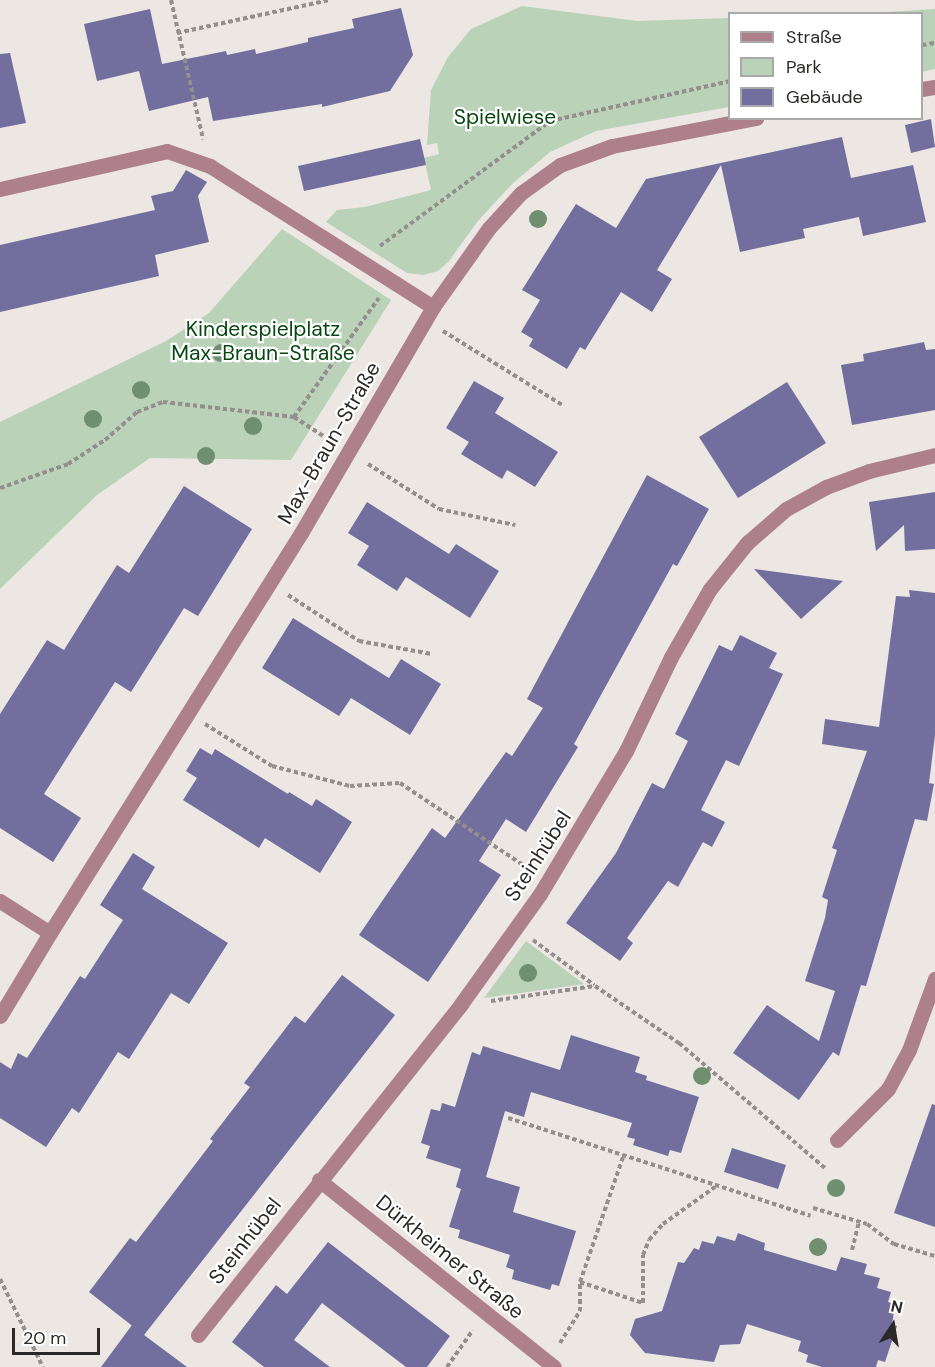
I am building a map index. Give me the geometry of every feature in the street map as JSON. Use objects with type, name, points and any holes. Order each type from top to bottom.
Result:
[{"type":"street","name":"Max-Braun-Straße","points":[[0,1016],[270,583],[429,313],[489,228],[521,193],[560,165],[612,146],[746,120]]},
{"type":"street","points":[[0,189],[167,151],[210,166],[392,280],[429,313]]},
{"type":"street","name":"Steinhübel","points":[[198,1335],[461,1004],[548,882],[626,751],[671,657],[710,589],[747,543],[786,509],[826,487],[868,471],[935,454]]},
{"type":"street","points":[[0,901],[50,933]]},
{"type":"street","points":[[837,1140],[888,1089],[909,1050],[935,979]]},
{"type":"street","name":"Dürkheimer Straße","points":[[320,1180],[554,1367]]},
{"type":"path","points":[[171,0],[210,166]]},
{"type":"path","points":[[177,33],[330,0]]},
{"type":"path","points":[[294,417],[392,280]]},
{"type":"path","points":[[429,313],[564,406]]},
{"type":"path","points":[[0,488],[68,464],[105,440],[137,412],[163,402],[294,417],[439,508],[515,525]]},
{"type":"path","points":[[270,583],[359,641],[432,654]]},
{"type":"path","points":[[187,713],[272,766],[350,786],[400,783],[548,882]]},
{"type":"path","points":[[529,937],[595,986],[679,1043],[826,1169]]},
{"type":"path","points":[[461,1004],[595,986]]},
{"type":"path","points":[[508,1118],[811,1216]]},
{"type":"path","points":[[575,1323],[580,1311],[580,1282],[623,1157]]},
{"type":"path","points":[[580,1282],[643,1303],[644,1255],[649,1240],[663,1224],[715,1186]]},
{"type":"path","points":[[813,1208],[859,1221],[894,1244],[935,1256]]},
{"type":"path","points":[[852,1250],[859,1221]]},
{"type":"path","points":[[0,1279],[43,1367]]},
{"type":"path","points":[[447,1367],[486,1312]]},
{"type":"green space","name":"Spielwiese","points":[[522,6],[637,21],[728,18],[728,107],[596,131],[550,152],[513,183],[478,221],[449,261],[438,271],[423,275],[407,273],[326,222],[337,210],[365,207],[431,190],[424,158],[439,154],[437,143],[427,145],[431,90],[448,57],[471,29]]},
{"type":"green space","points":[[935,9],[935,69],[923,72],[923,12],[887,12]]},
{"type":"green space","name":"Kinderspielplatz Max-Braun-Straße","points":[[282,229],[391,300],[291,460],[150,458],[97,495],[0,589],[0,422],[166,341],[209,313]]},
{"type":"green space","points":[[526,941],[584,984],[484,998]]},
{"type":"building","points":[[401,8],[413,55],[390,91],[322,107],[322,104],[213,121],[208,97],[149,111],[139,71],[97,81],[84,24],[150,9],[162,64],[226,51],[227,55],[255,49],[256,54],[308,42],[308,38],[354,28],[352,19]]},
{"type":"building","points":[[10,53],[26,123],[0,128],[0,54]]},
{"type":"building","points":[[931,119],[935,147],[911,153],[905,125]]},
{"type":"building","points":[[842,137],[851,178],[913,165],[926,222],[863,236],[859,217],[803,229],[805,238],[740,252],[721,165],[657,270],[672,279],[652,312],[621,292],[585,350],[580,347],[567,369],[529,346],[533,339],[521,332],[540,300],[522,290],[576,204],[616,228],[646,179]]},
{"type":"building","points":[[420,139],[426,165],[304,191],[298,166]]},
{"type":"building","points":[[186,170],[207,182],[198,196],[209,242],[155,255],[159,276],[0,312],[0,245],[155,210],[151,196],[173,191]]},
{"type":"building","points":[[924,342],[926,350],[935,349],[935,410],[852,425],[841,365],[864,361],[863,354]]},
{"type":"building","points":[[474,381],[504,398],[495,413],[558,452],[535,487],[507,470],[502,479],[461,454],[469,442],[446,428]]},
{"type":"building","points":[[787,382],[826,443],[738,498],[699,437]]},
{"type":"building","points":[[647,475],[709,509],[677,566],[673,564],[574,744],[578,747],[526,832],[506,819],[479,861],[501,875],[428,982],[359,935],[432,828],[445,838],[506,752],[512,756],[543,708],[527,699]]},
{"type":"building","points":[[184,486],[252,529],[198,616],[184,608],[131,692],[115,682],[44,794],[81,818],[53,862],[0,828],[0,714],[47,640],[64,650],[117,565],[129,573]]},
{"type":"building","points":[[935,492],[935,549],[905,551],[904,525],[876,551],[869,502]]},
{"type":"building","points":[[367,502],[449,554],[456,544],[499,571],[470,618],[406,577],[397,591],[357,565],[369,546],[348,533]]},
{"type":"building","points":[[754,569],[843,581],[801,619]]},
{"type":"building","points":[[909,590],[935,593],[935,735],[929,783],[934,784],[927,821],[915,819],[866,986],[861,985],[839,1056],[833,1052],[799,1100],[733,1053],[767,1005],[819,1041],[835,991],[805,981],[825,918],[828,900],[822,897],[837,850],[832,848],[867,751],[822,744],[825,719],[879,727],[896,596],[910,597]]},
{"type":"building","points":[[293,618],[389,678],[401,659],[441,684],[410,735],[351,698],[339,716],[262,668]]},
{"type":"building","points":[[740,635],[777,653],[769,668],[783,674],[739,766],[726,760],[701,810],[725,822],[712,847],[703,842],[678,887],[668,881],[627,938],[633,943],[620,961],[566,923],[616,853],[652,783],[664,789],[688,741],[675,734],[719,645],[732,651]]},
{"type":"building","points":[[200,748],[212,755],[215,749],[288,794],[289,792],[312,806],[316,799],[352,822],[320,873],[265,838],[259,848],[183,800],[197,778],[186,771]]},
{"type":"building","points":[[133,853],[155,867],[142,889],[228,943],[189,1004],[171,993],[129,1059],[118,1052],[79,1113],[72,1108],[46,1147],[0,1118],[0,1062],[11,1069],[18,1053],[27,1058],[80,976],[85,979],[123,920],[100,905]]},
{"type":"building","points":[[342,975],[395,1015],[144,1335],[187,1367],[101,1367],[132,1325],[89,1292],[130,1238],[136,1242],[213,1141],[210,1139],[250,1087],[244,1083],[295,1016],[305,1023]]},
{"type":"building","points":[[571,1035],[640,1057],[635,1072],[647,1076],[646,1080],[699,1097],[681,1153],[670,1150],[668,1156],[633,1145],[635,1139],[627,1137],[632,1123],[531,1092],[524,1117],[505,1111],[486,1177],[520,1187],[513,1212],[576,1231],[559,1286],[552,1284],[550,1290],[512,1279],[514,1270],[506,1267],[510,1255],[458,1238],[460,1230],[449,1227],[461,1189],[456,1187],[461,1169],[426,1158],[430,1146],[421,1143],[431,1109],[440,1111],[442,1103],[455,1107],[472,1052],[480,1055],[483,1046],[560,1070]]},
{"type":"building","points":[[932,1104],[935,1105],[935,1227],[894,1213]]},
{"type":"building","points":[[732,1148],[786,1165],[778,1189],[724,1172]]},
{"type":"building","points":[[738,1233],[765,1243],[764,1250],[836,1271],[841,1257],[867,1264],[864,1274],[880,1278],[877,1288],[891,1292],[888,1302],[895,1304],[892,1325],[897,1326],[885,1362],[878,1360],[876,1367],[822,1367],[806,1362],[808,1355],[798,1351],[801,1341],[747,1324],[740,1344],[720,1345],[714,1362],[645,1353],[630,1335],[635,1319],[662,1311],[678,1262],[684,1263],[694,1248],[699,1250],[702,1241],[714,1244],[717,1236],[735,1241]]},
{"type":"building","points":[[328,1242],[450,1336],[427,1367],[406,1367],[322,1303],[294,1340],[330,1367],[264,1367],[232,1342],[276,1285],[287,1294]]}]
